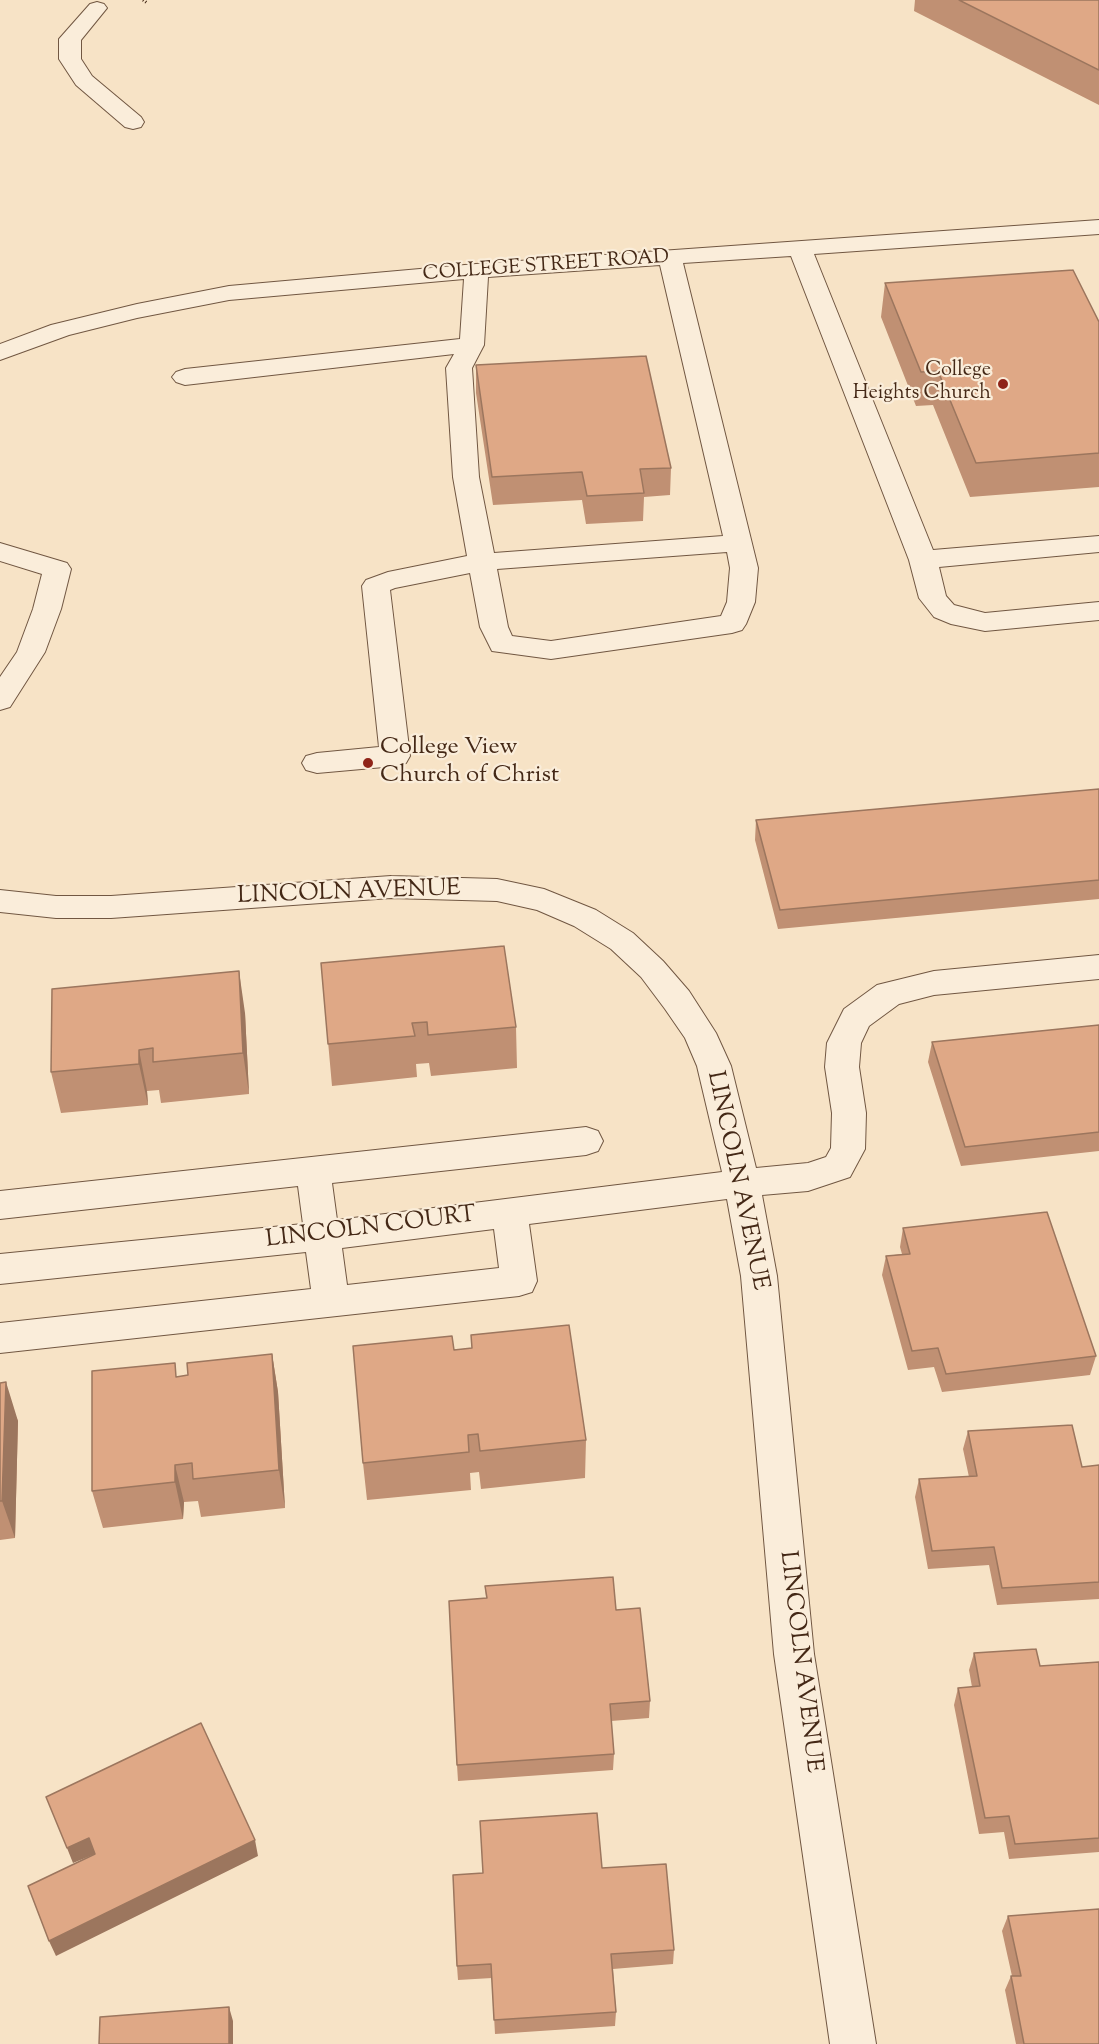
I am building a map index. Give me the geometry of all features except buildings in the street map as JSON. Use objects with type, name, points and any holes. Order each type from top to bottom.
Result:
[{"type":"street","points":[[97,8],[70,39],[70,59],[84,80],[133,122]]},
{"type":"street","name":"COLLEGE STREET ROAD","points":[[0,353],[60,330],[137,310],[229,293],[476,271],[1099,227]]},
{"type":"street","points":[[800,248],[923,560],[933,598],[944,611],[961,618],[985,622],[1099,611]]},
{"type":"street","points":[[476,271],[472,345],[459,368],[466,477],[494,627],[502,644],[551,650],[732,624],[741,602],[744,568],[670,258]]},
{"type":"street","points":[[185,377],[472,345]]},
{"type":"street","points":[[317,763],[394,756],[375,586],[388,581],[482,562],[738,543]]},
{"type":"street","points":[[923,560],[1099,544]]},
{"type":"street","points":[[0,552],[57,569],[31,652],[0,700]]},
{"type":"street","name":"LINCOLN AVENUE","points":[[0,901],[56,907],[111,907],[392,887],[496,890],[544,900],[585,918],[622,941],[652,969],[677,1000],[699,1033],[714,1066],[742,1182],[759,1276],[794,1654],[853,2044]]},
{"type":"street","name":"LINCOLN COURT","points":[[0,1269],[323,1236],[742,1182],[808,1178],[838,1167],[848,1149],[849,1113],[843,1067],[844,1043],[856,1018],[889,994],[934,983],[1099,967]]},
{"type":"street","points":[[0,1205],[586,1141]]},
{"type":"street","points":[[314,1171],[331,1301]]},
{"type":"street","points":[[0,1338],[519,1281],[510,1212]]},
{"type":"path","points":[[143,0],[147,3]]},
{"type":"place","name":"College Heights Church","points":[[1003,384]]},
{"type":"place","name":"College View Church of Christ","points":[[368,763]]}]
